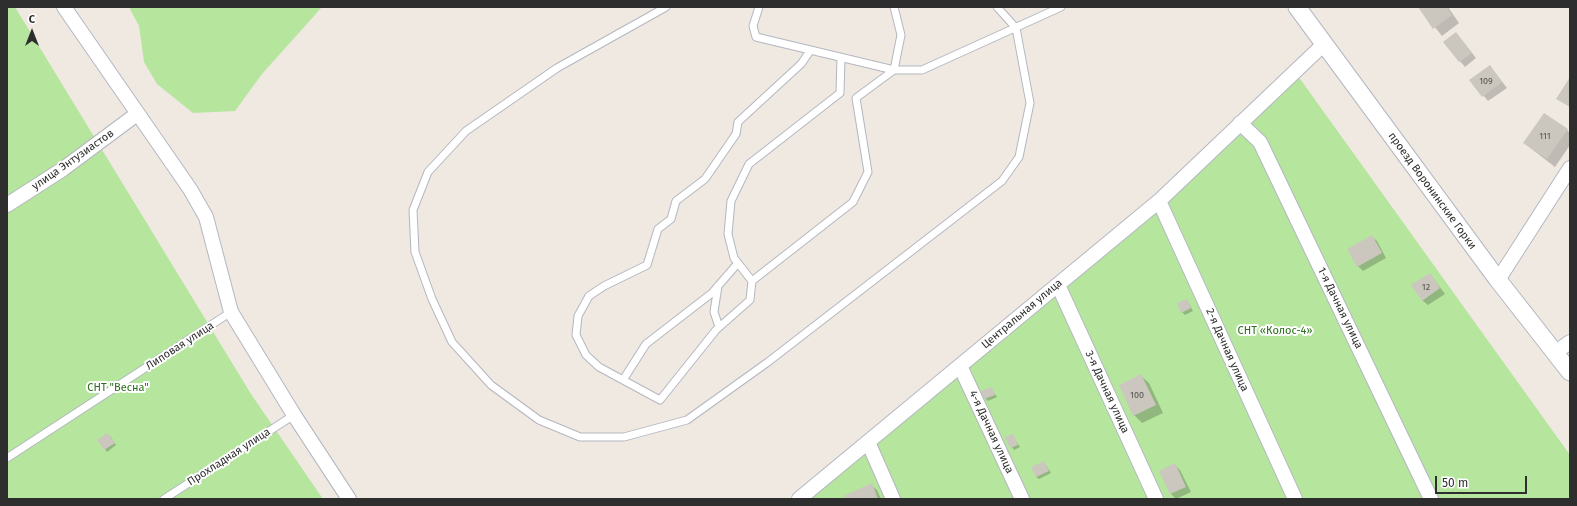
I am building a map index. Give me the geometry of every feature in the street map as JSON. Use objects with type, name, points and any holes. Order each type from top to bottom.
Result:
[{"type":"street","points":[[64,7],[190,189],[206,217],[231,312],[294,415],[349,499]]},
{"type":"street","name":"проезд Воронинские Горки","points":[[1297,7],[1498,280],[1556,352],[1570,372]]},
{"type":"street","name":"Центральная улица","points":[[799,499],[1159,201],[1324,44]]},
{"type":"street","name":"улица Энтузиастов","points":[[7,205],[64,170],[137,114]]},
{"type":"street","name":"1-я Дачная улица","points":[[1240,123],[1260,142],[1431,499]]},
{"type":"street","points":[[1498,280],[1568,175]]},
{"type":"street","name":"2-я Дачная улица","points":[[1159,201],[1294,499]]},
{"type":"street","name":"3-я Дачная улица","points":[[1058,285],[1156,499]]},
{"type":"street","points":[[1556,352],[1570,342]]},
{"type":"street","name":"4-я Дачная улица","points":[[960,366],[1022,499]]},
{"type":"street","points":[[868,442],[893,499]]},
{"type":"lane","points":[[666,7],[557,68],[466,131],[428,172],[413,210],[416,252],[432,299],[452,342],[491,385],[539,420],[580,437],[624,437],[687,420],[768,362],[1002,181],[1019,157],[1030,103],[1016,28],[997,7]]},
{"type":"lane","points":[[759,7],[753,26],[756,37],[894,70],[922,70],[1061,7]]},
{"type":"lane","points":[[752,281],[853,202],[868,172],[856,98],[894,70],[901,35],[894,7]]},
{"type":"lane","points":[[810,51],[801,64],[738,122],[736,134],[705,178],[676,201],[671,219],[658,229],[647,265],[604,286],[589,296],[578,316],[576,335],[586,355],[599,367],[660,400],[719,327],[750,300],[752,281],[734,258],[728,234],[731,201],[749,164],[840,93],[841,58]]},
{"type":"lane","points":[[623,380],[646,344],[712,293],[738,263]]},
{"type":"lane","points":[[718,286],[714,312],[719,327]]},
{"type":"lane","name":"Липовая улица","points":[[7,458],[231,312]]},
{"type":"lane","name":"Прохладная улица","points":[[164,499],[294,415]]},
{"type":"green space","name":"СНТ \"Весна\"","points":[[7,7],[15,7],[251,394],[323,499],[7,499]]},
{"type":"green space","points":[[129,7],[322,7],[262,74],[235,111],[193,113],[157,84],[144,62],[139,26]]},
{"type":"green space","name":"СНТ «Колос-4»","points":[[1298,76],[1570,455],[1570,499],[809,499],[1152,216]]},
{"type":"building","points":[[1418,7],[1446,7],[1452,15],[1433,29]]},
{"type":"building","points":[[1456,32],[1472,53],[1459,62],[1443,42]]},
{"type":"building","points":[[1490,65],[1502,82],[1482,97],[1469,80]]},
{"type":"building","points":[[1570,77],[1570,107],[1556,99]]},
{"type":"building","points":[[1544,113],[1568,129],[1547,159],[1523,143]]},
{"type":"building","points":[[1372,235],[1382,253],[1357,267],[1347,249]]},
{"type":"building","points":[[1430,273],[1440,288],[1422,301],[1411,285]]},
{"type":"building","points":[[1187,299],[1191,308],[1181,313],[1177,303]]},
{"type":"building","points":[[1141,374],[1156,405],[1133,416],[1119,385]]},
{"type":"building","points":[[992,387],[995,395],[984,399],[981,391]]},
{"type":"building","points":[[107,433],[115,443],[104,450],[97,440]]},
{"type":"building","points":[[1013,434],[1018,445],[1010,448],[1005,437]]},
{"type":"building","points":[[1044,461],[1049,471],[1036,477],[1031,467]]},
{"type":"building","points":[[1175,463],[1186,487],[1170,494],[1159,471]]},
{"type":"building","points":[[872,483],[878,499],[846,499],[844,496]]}]
